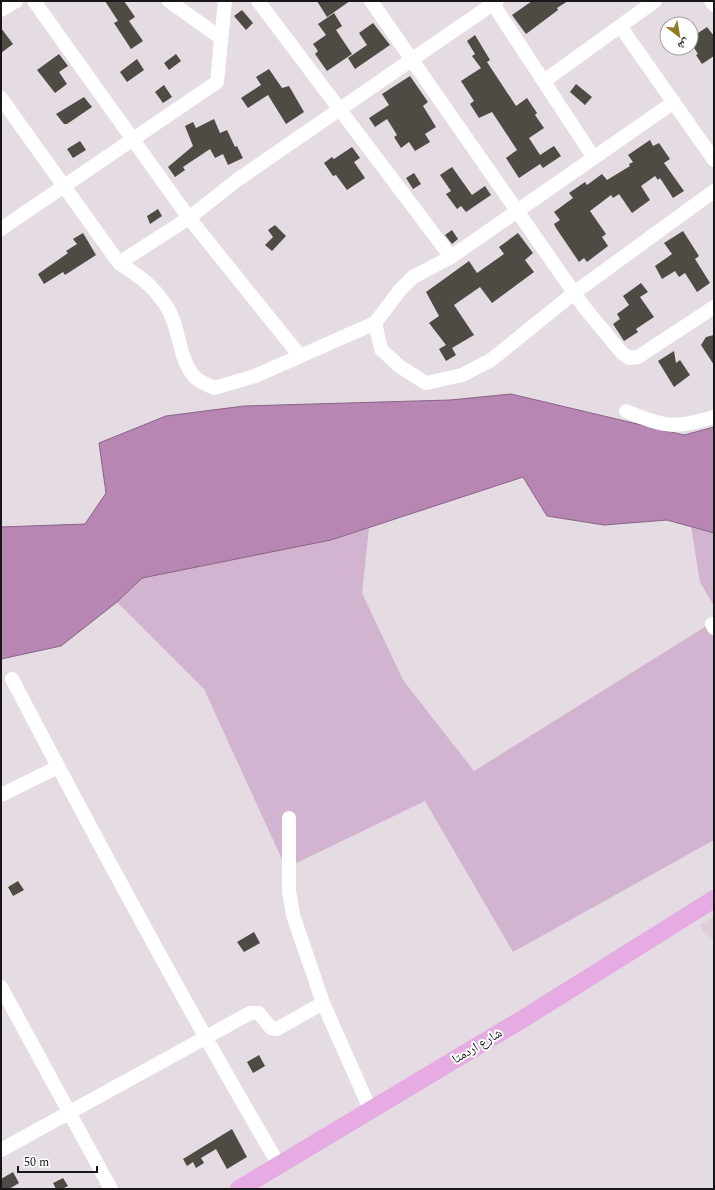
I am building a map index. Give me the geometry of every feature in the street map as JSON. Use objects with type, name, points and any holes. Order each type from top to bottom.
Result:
[{"type":"main road","name":"شارع اردمتا","points":[[239,1189],[370,1109],[526,1017],[714,900]]},
{"type":"street","points":[[1,10],[16,1]]},
{"type":"street","points":[[34,1],[189,218],[300,356]]},
{"type":"street","points":[[169,1],[221,38]]},
{"type":"street","points":[[1,229],[65,187],[217,82],[225,1]]},
{"type":"street","points":[[258,1],[451,257]]},
{"type":"street","points":[[371,1],[574,293],[622,353],[629,358],[638,357],[714,307]]},
{"type":"street","points":[[544,81],[655,1]]},
{"type":"street","points":[[711,1],[714,5]]},
{"type":"street","points":[[119,263],[189,218],[237,180],[494,2],[594,158]]},
{"type":"street","points":[[620,26],[714,160]]},
{"type":"street","points":[[1,98],[119,263],[145,279],[166,304],[178,330],[181,352],[194,376],[214,388],[255,376],[375,323],[400,290],[413,277],[451,257],[518,212],[674,102]]},
{"type":"street","points":[[375,323],[381,349],[399,366],[426,383],[462,375],[491,360],[574,293],[714,191]]},
{"type":"street","points":[[626,411],[652,422],[668,426],[691,424],[714,416]]},
{"type":"street","points":[[12,680],[95,839],[205,1039],[279,1165]]},
{"type":"street","points":[[1,794],[58,767]]},
{"type":"street","points":[[289,818],[290,903],[323,1003],[370,1109]]},
{"type":"street","points":[[1,987],[110,1189]]},
{"type":"street","points":[[1,1150],[253,1012],[261,1014],[271,1028],[277,1029],[323,1003]]},
{"type":"shaded area","points":[[511,394],[684,435],[714,427],[714,533],[667,520],[604,525],[547,516],[523,477],[331,540],[142,578],[117,602],[61,646],[1,659],[1,527],[85,524],[106,493],[99,443],[166,416],[244,406],[450,400]]},
{"type":"shaded area","points":[[691,527],[714,533],[714,606],[700,582]]},
{"type":"shaded area","points":[[369,528],[362,593],[403,680],[474,771],[708,625],[714,637],[714,840],[513,952],[425,801],[286,868],[204,689],[117,602],[141,578],[331,540]]},
{"type":"shaded area","points":[[714,916],[714,941],[703,932],[700,925]]},
{"type":"building","points":[[105,1],[124,1],[135,17],[129,21],[143,41],[131,49],[114,23],[118,21]]},
{"type":"building","points":[[317,1],[350,1],[327,17]]},
{"type":"building","points":[[532,1],[568,1],[557,8],[558,10],[526,34],[512,15]]},
{"type":"building","points":[[242,10],[253,23],[246,30],[234,16]]},
{"type":"building","points":[[334,13],[342,26],[336,30],[352,54],[327,71],[315,54],[318,51],[313,44],[326,35],[318,24]]},
{"type":"building","points":[[373,23],[390,45],[355,69],[348,58],[367,45],[359,33]]},
{"type":"building","points":[[707,27],[714,36],[714,56],[702,64],[697,56],[699,56],[699,32]]},
{"type":"building","points":[[1,28],[13,44],[1,53]]},
{"type":"building","points":[[475,35],[490,60],[487,62],[516,106],[527,98],[537,113],[535,115],[544,128],[529,138],[540,155],[554,146],[561,156],[543,168],[540,164],[519,178],[506,158],[517,150],[492,112],[479,118],[470,104],[474,101],[461,81],[481,68],[472,56],[475,54],[467,41]]},
{"type":"building","points":[[59,54],[68,66],[59,72],[67,84],[55,93],[37,70]]},
{"type":"building","points":[[176,54],[181,61],[169,70],[164,63]]},
{"type":"building","points":[[137,59],[144,70],[127,82],[120,72]]},
{"type":"building","points":[[269,69],[282,88],[289,86],[304,112],[286,124],[268,95],[248,108],[241,98],[261,85],[256,77]]},
{"type":"building","points":[[410,76],[428,102],[423,106],[436,127],[425,134],[430,142],[415,151],[409,142],[401,148],[394,137],[397,135],[387,119],[375,127],[369,118],[389,105],[382,94]]},
{"type":"building","points":[[576,84],[592,97],[585,105],[570,92]]},
{"type":"building","points":[[164,85],[172,97],[163,103],[155,92]]},
{"type":"building","points":[[84,97],[92,107],[67,124],[64,124],[56,114]]},
{"type":"building","points":[[214,119],[220,133],[227,130],[235,147],[237,146],[243,158],[228,165],[223,154],[215,158],[210,149],[183,167],[185,170],[175,177],[168,167],[193,146],[185,126],[193,122],[196,128]]},
{"type":"building","points":[[650,140],[653,146],[659,143],[670,159],[664,163],[684,191],[673,198],[660,178],[658,180],[655,176],[641,186],[650,200],[632,213],[619,194],[613,198],[611,195],[590,211],[606,234],[602,237],[608,246],[587,262],[584,258],[579,262],[554,224],[560,220],[554,212],[573,198],[569,193],[585,182],[587,185],[602,174],[607,180],[630,166],[629,164],[633,162],[628,155]]},
{"type":"building","points":[[80,141],[86,150],[73,158],[67,149]]},
{"type":"building","points":[[352,147],[360,158],[354,162],[365,178],[347,190],[336,175],[333,176],[324,163],[332,157],[334,159]]},
{"type":"building","points":[[452,167],[472,195],[485,186],[491,195],[466,212],[461,206],[457,209],[446,194],[451,191],[440,175]]},
{"type":"building","points":[[414,173],[421,184],[413,189],[406,178]]},
{"type":"building","points":[[158,209],[162,216],[150,224],[147,216]]},
{"type":"building","points":[[275,225],[286,236],[272,251],[265,245],[273,237],[268,230]]},
{"type":"building","points":[[452,230],[458,239],[452,244],[445,235]]},
{"type":"building","points":[[683,231],[699,256],[695,259],[710,283],[697,292],[685,273],[679,277],[675,271],[662,279],[655,266],[672,254],[664,243]]},
{"type":"building","points":[[83,233],[96,255],[65,275],[63,272],[44,284],[38,274],[68,253],[66,251],[77,244],[73,239]]},
{"type":"building","points":[[518,233],[533,253],[525,260],[534,272],[492,303],[480,287],[454,305],[474,335],[452,348],[456,355],[446,361],[439,349],[446,345],[429,323],[439,316],[426,292],[469,261],[477,273],[504,254],[499,247]]},
{"type":"building","points":[[641,283],[648,292],[640,297],[654,317],[636,329],[638,332],[624,341],[613,324],[620,319],[617,314],[629,305],[623,296]]},
{"type":"building","points":[[714,335],[714,365],[701,345],[706,337]]},
{"type":"building","points":[[674,351],[676,363],[680,360],[690,375],[674,387],[658,361]]},
{"type":"building","points":[[18,881],[24,890],[13,896],[8,887]]},
{"type":"building","points":[[254,932],[260,943],[244,952],[237,942]]},
{"type":"building","points":[[259,1055],[265,1066],[253,1073],[247,1062]]},
{"type":"building","points":[[232,1129],[247,1157],[227,1169],[216,1149],[201,1158],[204,1163],[196,1168],[193,1162],[187,1166],[183,1159]]},
{"type":"building","points":[[13,1172],[19,1183],[9,1189],[1,1189],[1,1179]]},
{"type":"building","points":[[63,1178],[68,1186],[62,1189],[56,1189],[53,1183]]}]
